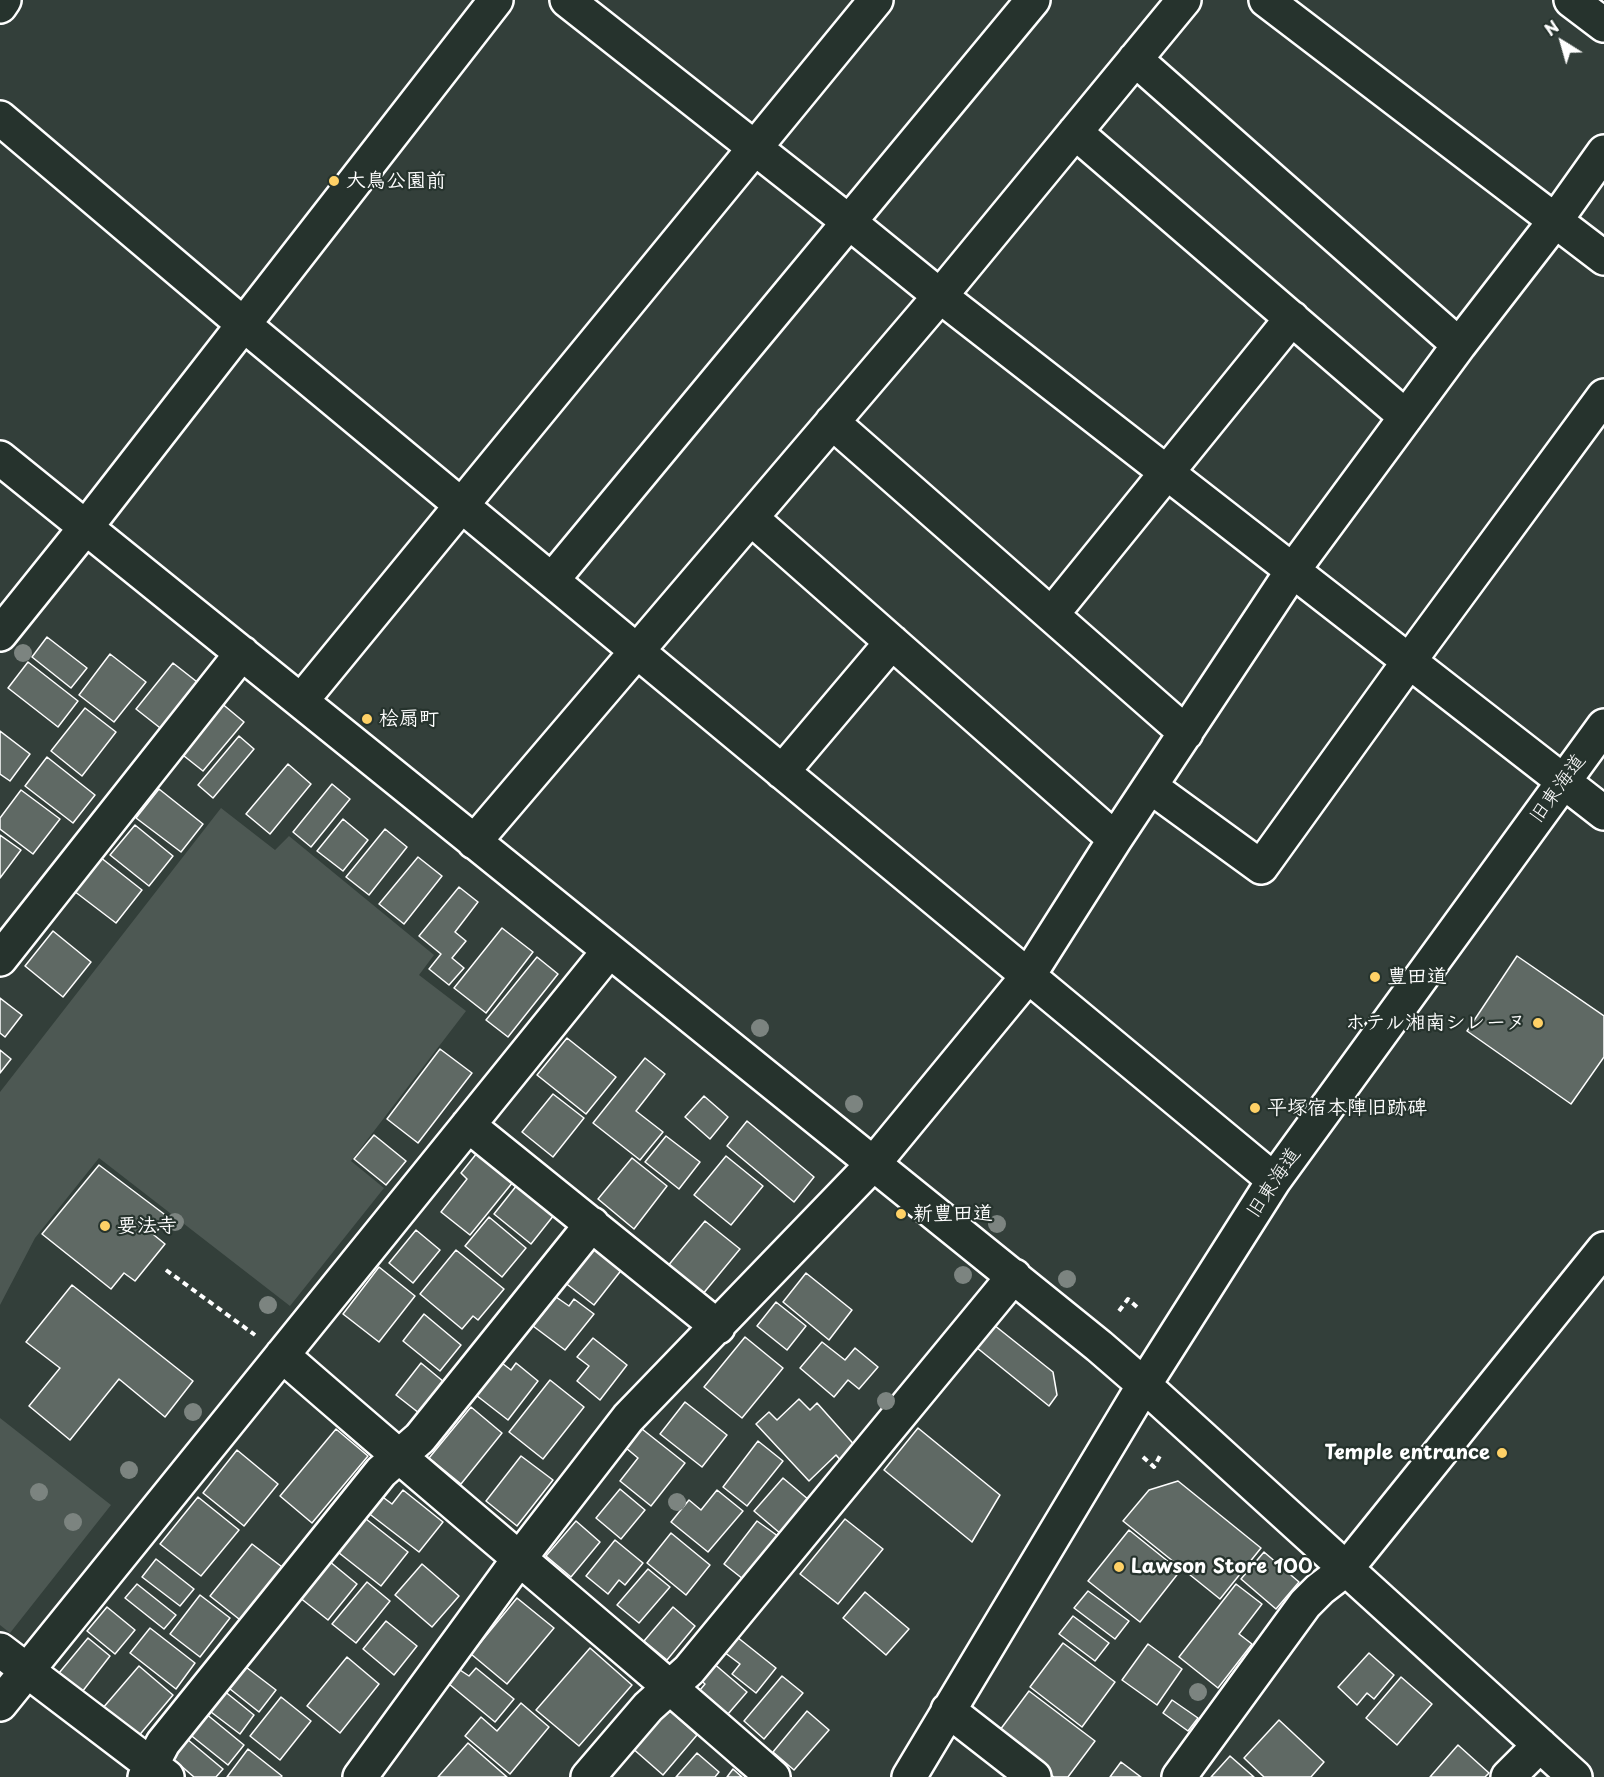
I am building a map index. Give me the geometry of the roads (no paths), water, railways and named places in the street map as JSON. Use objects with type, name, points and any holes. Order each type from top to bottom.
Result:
[{"type":"street","points":[[0,6],[4,0]]},
{"type":"street","points":[[0,634],[86,527],[496,0]]},
{"type":"street","points":[[567,0],[940,296],[1604,813]]},
{"type":"street","points":[[301,701],[876,0]]},
{"type":"street","points":[[552,580],[1033,0]]},
{"type":"street","points":[[474,842],[940,296],[1184,0]]},
{"type":"street","points":[[1266,0],[1604,258]]},
{"type":"street","points":[[1571,0],[1604,25]]},
{"type":"street","points":[[1135,59],[1459,345]]},
{"type":"street","points":[[0,118],[243,324],[1274,1180]]},
{"type":"street","points":[[1075,132],[1406,417]]},
{"type":"street","points":[[360,1777],[519,1559],[628,1418],[874,1163],[1028,976],[1115,839],[1293,570],[1459,345],[1556,221],[1604,152]]},
{"type":"street","points":[[1052,614],[1292,318]]},
{"type":"street","points":[[1151,787],[1261,867],[1604,396]]},
{"type":"street","points":[[832,422],[1186,733]]},
{"type":"street","points":[[0,458],[1014,1276],[1144,1385],[1575,1777]]},
{"type":"street","points":[[751,518],[1115,839]]},
{"type":"street","points":[[782,772],[892,642]]},
{"type":"street","points":[[0,959],[242,653]]},
{"type":"street","name":"旧東海道","points":[[909,1777],[1144,1385],[1274,1180],[1604,726]]},
{"type":"street","points":[[0,1704],[609,951]]},
{"type":"street","points":[[468,1125],[718,1327]]},
{"type":"street","points":[[0,1650],[154,1773],[163,1743],[381,1472],[420,1438],[592,1224]]},
{"type":"street","points":[[1179,1777],[1305,1604],[1346,1569],[1599,1264]]},
{"type":"street","points":[[588,1777],[648,1707],[689,1670],[1014,1276]]},
{"type":"street","points":[[282,1355],[398,1457],[670,1686],[773,1777]]},
{"type":"street","points":[[948,1710],[1034,1777]]},
{"type":"street","points":[[1508,1777],[1540,1745]]},
{"type":"street","points":[[1540,1745],[1557,1777]]},
{"type":"street","points":[[1540,1745],[1596,1777]]},
{"type":"place","name":"大鳥公園前","points":[[334,181]]},
{"type":"place","name":"桧扇町","points":[[367,719]]},
{"type":"place","name":"豊田道","points":[[1375,977]]},
{"type":"place","name":"ホテル湘南シレーヌ","points":[[1538,1023]]},
{"type":"place","name":"平塚宿本陣旧跡碑","points":[[1255,1108]]},
{"type":"place","name":"新豊田道","points":[[901,1214]]},
{"type":"place","name":"要法寺","points":[[105,1226]]},
{"type":"place","name":"Temple entrance","points":[[1502,1453]]},
{"type":"place","name":"Lawson Store 100","points":[[1119,1567]]}]
